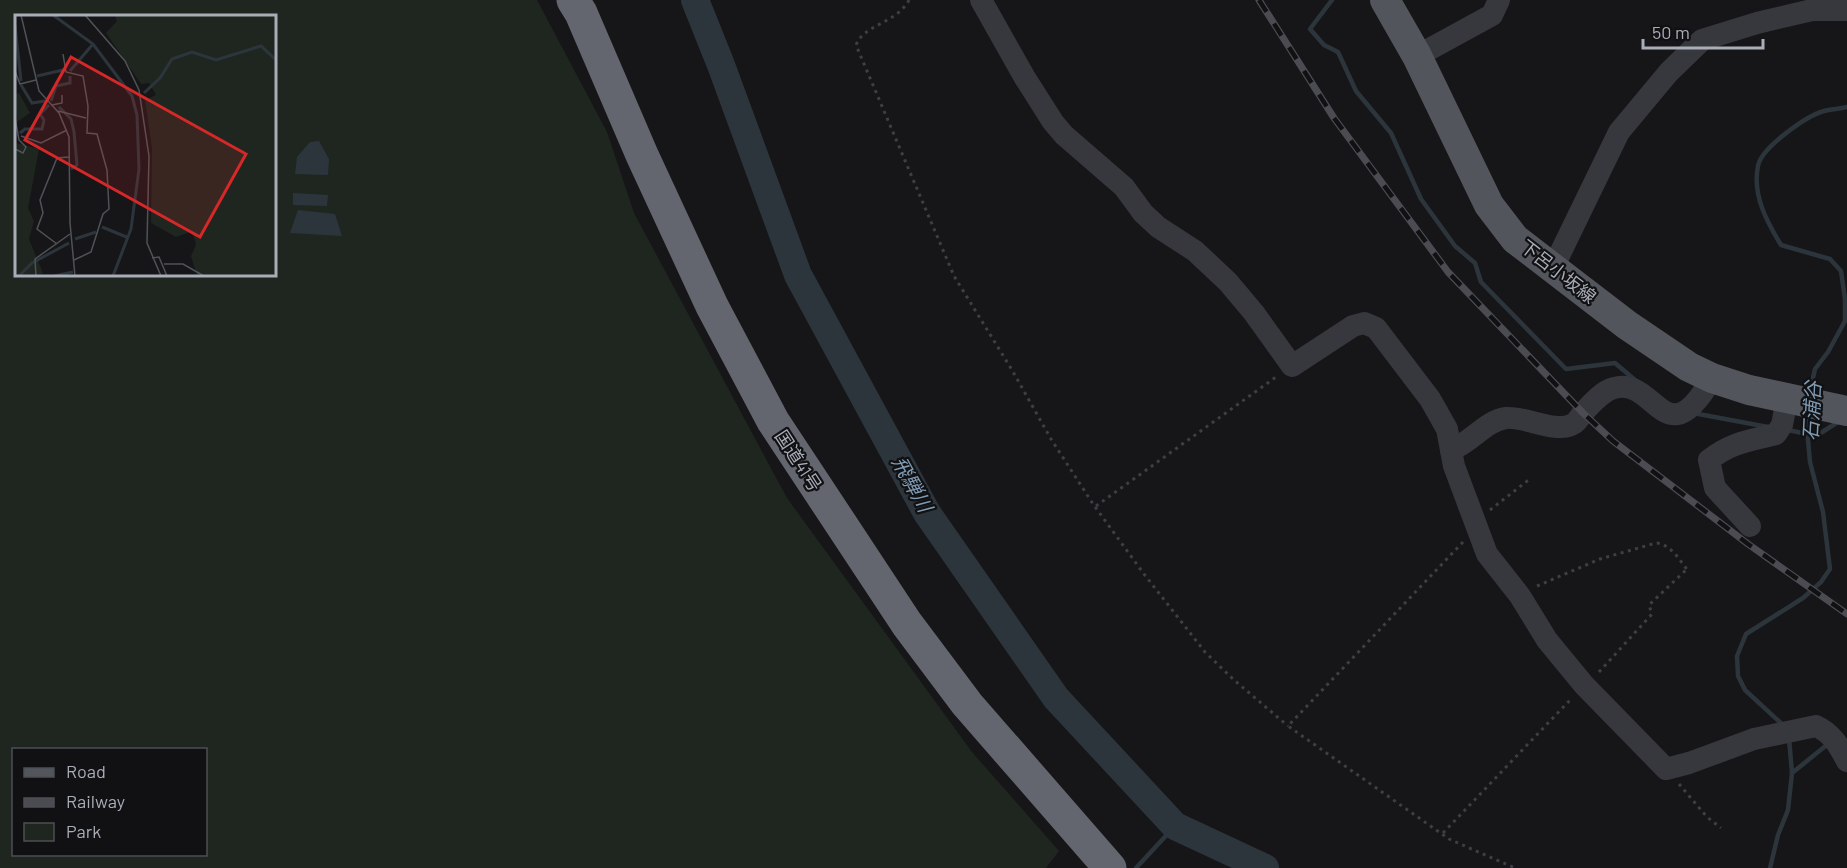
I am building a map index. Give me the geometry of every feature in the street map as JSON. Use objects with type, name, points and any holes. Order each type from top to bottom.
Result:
[{"type":"highway","name":"国道41号","points":[[573,0],[586,22],[642,155],[712,306],[773,421],[907,624],[967,704],[1110,868]]},
{"type":"main road","name":"下呂小坂線","points":[[1385,0],[1417,56],[1489,205],[1515,239],[1689,367],[1712,378],[1749,390],[1847,411]]},
{"type":"street","points":[[981,0],[1025,78],[1064,135],[1124,187],[1143,213],[1158,227],[1195,251],[1228,282],[1254,312],[1292,366],[1353,326],[1364,323],[1376,327],[1430,399],[1448,429],[1454,466],[1487,554],[1518,593],[1547,640],[1585,686],[1666,769],[1754,739],[1816,726],[1826,730],[1847,761]]},
{"type":"street","points":[[1417,56],[1492,15],[1499,0]]},
{"type":"street","points":[[1553,268],[1619,132],[1669,72],[1702,39],[1812,9],[1847,10]]},
{"type":"street","points":[[1451,450],[1460,447],[1492,424],[1506,418],[1549,425],[1566,426],[1574,423],[1603,394],[1614,388],[1625,387],[1639,391],[1669,414],[1679,414],[1703,394],[1712,378]]},
{"type":"street","points":[[1750,526],[1715,488],[1709,460],[1733,444],[1776,434],[1782,425],[1787,399]]},
{"type":"path","points":[[909,0],[902,12],[859,37],[856,45],[954,276],[1051,439],[1095,506],[1205,652],[1234,681],[1288,726],[1449,839],[1515,868]]},
{"type":"path","points":[[1095,506],[1292,366]]},
{"type":"path","points":[[1288,726],[1472,533],[1475,526],[1531,478]]},
{"type":"path","points":[[1443,833],[1652,614],[1649,605],[1688,571],[1669,548],[1664,544],[1656,543],[1600,559],[1518,593]]},
{"type":"path","points":[[1666,769],[1707,817],[1721,828]]},
{"type":"green space","points":[[0,0],[537,0],[607,132],[634,213],[787,498],[972,752],[1059,851],[1046,868],[0,868]]},
{"type":"shaded area","points":[[319,141],[329,159],[328,175],[295,174],[297,157],[310,142]]},
{"type":"shaded area","points":[[293,193],[328,195],[327,206],[293,205]]},
{"type":"shaded area","points":[[298,210],[335,214],[342,236],[290,233]]},
{"type":"waterway","name":"飛騨川","points":[[695,0],[798,275],[927,513],[1056,698],[1175,826],[1265,868]]},
{"type":"waterway","points":[[1332,0],[1310,29],[1324,45],[1338,52],[1356,91],[1391,133],[1421,199],[1455,246],[1475,263],[1481,282],[1566,369],[1615,363],[1635,380]]},
{"type":"waterway","name":"石浦谷","points":[[1810,391],[1815,369],[1828,352],[1845,321],[1841,271],[1830,259],[1781,245],[1766,218],[1759,198],[1758,166],[1775,142],[1796,126],[1824,111],[1847,107]]},
{"type":"waterway","points":[[1783,725],[1745,690],[1738,676],[1737,656],[1746,634],[1803,598],[1821,582],[1830,569],[1823,512],[1810,462],[1808,412]]},
{"type":"waterway","points":[[1693,413],[1768,427]]},
{"type":"waterway","points":[[1788,430],[1816,436],[1838,422]]},
{"type":"waterway","points":[[1770,868],[1778,835],[1788,810],[1792,773],[1789,738]]},
{"type":"waterway","points":[[1792,773],[1828,744]]},
{"type":"waterway","points":[[1136,868],[1175,826]]},
{"type":"railway","points":[[1259,0],[1334,118],[1448,272],[1583,413],[1613,441],[1748,544],[1847,614]]}]
